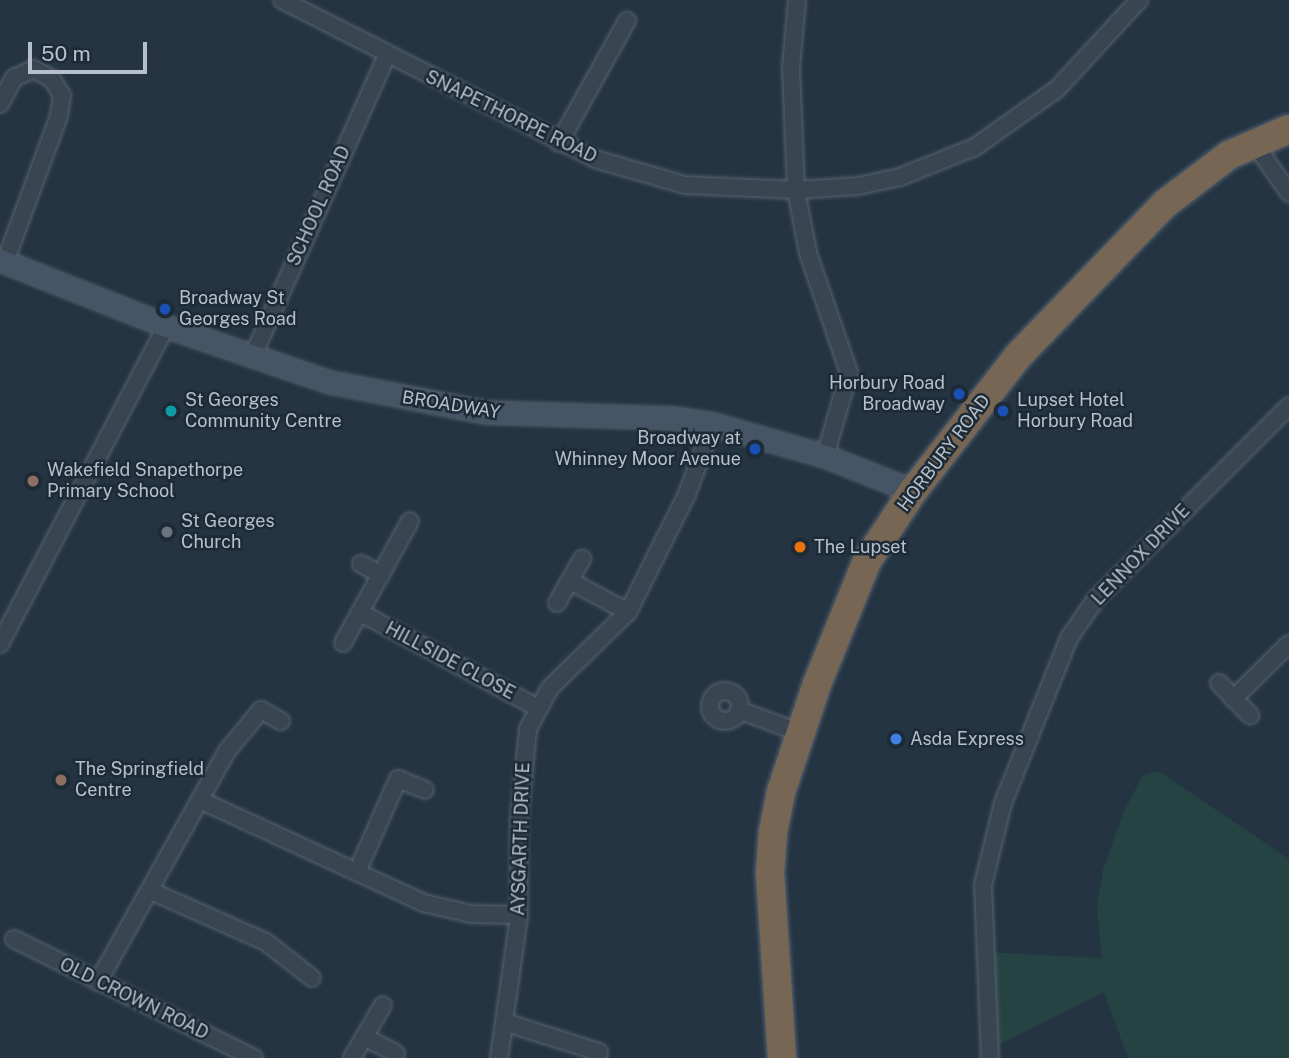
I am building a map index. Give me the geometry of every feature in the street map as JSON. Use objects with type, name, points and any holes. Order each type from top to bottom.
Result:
[{"type":"highway","name":"HORBURY ROAD","points":[[782,1058],[770,873],[781,792],[860,575],[913,491],[1019,355],[1157,212],[1207,168],[1254,143],[1289,129]]},
{"type":"street","name":"SNAPETHORPE ROAD","points":[[282,0],[595,159],[685,185],[796,190],[858,186],[900,177],[975,147],[1057,89],[1139,0]]},
{"type":"street","points":[[796,0],[791,67],[796,190],[808,253],[849,373],[825,456]]},
{"type":"street","points":[[559,143],[627,21]]},
{"type":"street","name":"SCHOOL ROAD","points":[[252,358],[387,55]]},
{"type":"street","points":[[0,104],[14,78],[33,69],[51,78],[62,95],[59,116],[2,261]]},
{"type":"street","points":[[1254,143],[1289,193]]},
{"type":"street","name":"BROADWAY","points":[[2,261],[252,358],[330,382],[485,412],[650,416],[713,424],[825,456],[913,491]]},
{"type":"street","points":[[2,635],[166,326]]},
{"type":"street","name":"LENNOX DRIVE","points":[[990,1058],[983,886],[1003,803],[1069,638],[1120,574],[1289,405]]},
{"type":"street","name":"AYSGARTH DRIVE","points":[[499,1058],[507,1023],[519,915],[519,821],[524,751],[538,708],[566,669],[605,638],[628,611],[687,494],[713,424]]},
{"type":"street","points":[[343,643],[410,521]]},
{"type":"street","points":[[558,603],[582,559]]},
{"type":"street","points":[[361,564],[381,575]]},
{"type":"street","points":[[570,581],[628,611]]},
{"type":"street","name":"HILLSIDE CLOSE","points":[[361,613],[538,708]]},
{"type":"street","points":[[1233,699],[1289,644]]},
{"type":"street","points":[[1220,683],[1250,715]]},
{"type":"street","points":[[98,982],[227,751],[261,710],[281,721]]},
{"type":"street","points":[[739,710],[801,733]]},
{"type":"street","points":[[357,872],[398,779],[425,790]]},
{"type":"street","points":[[201,800],[424,903],[471,914],[519,915]]},
{"type":"street","points":[[149,890],[266,942],[312,978]]},
{"type":"street","name":"OLD CROWN ROAD","points":[[14,939],[254,1058]]},
{"type":"street","points":[[352,1058],[383,1005]]},
{"type":"street","points":[[507,1023],[599,1052],[598,1058]]},
{"type":"street","points":[[364,1037],[396,1052]]},
{"type":"green space","points":[[1158,771],[1289,859],[1289,1058],[1128,1058],[1104,992],[990,1049],[983,952],[1102,958],[1097,907],[1103,870],[1123,813],[1143,775]]},
{"type":"place","name":"Broadway St Georges Road","points":[[165,309]]},
{"type":"place","name":"Horbury Road Broadway","points":[[959,394]]},
{"type":"place","name":"St Georges Community Centre","points":[[171,411]]},
{"type":"place","name":"Lupset Hotel Horbury Road","points":[[1003,411]]},
{"type":"place","name":"Broadway at Whinney Moor Avenue","points":[[755,449]]},
{"type":"place","name":"Wakefield Snapethorpe Primary School","points":[[33,481]]},
{"type":"place","name":"St Georges Church","points":[[167,532]]},
{"type":"place","name":"The Lupset","points":[[800,547]]},
{"type":"place","name":"Asda Express","points":[[896,739]]},
{"type":"place","name":"The Springfield Centre","points":[[61,780]]}]
